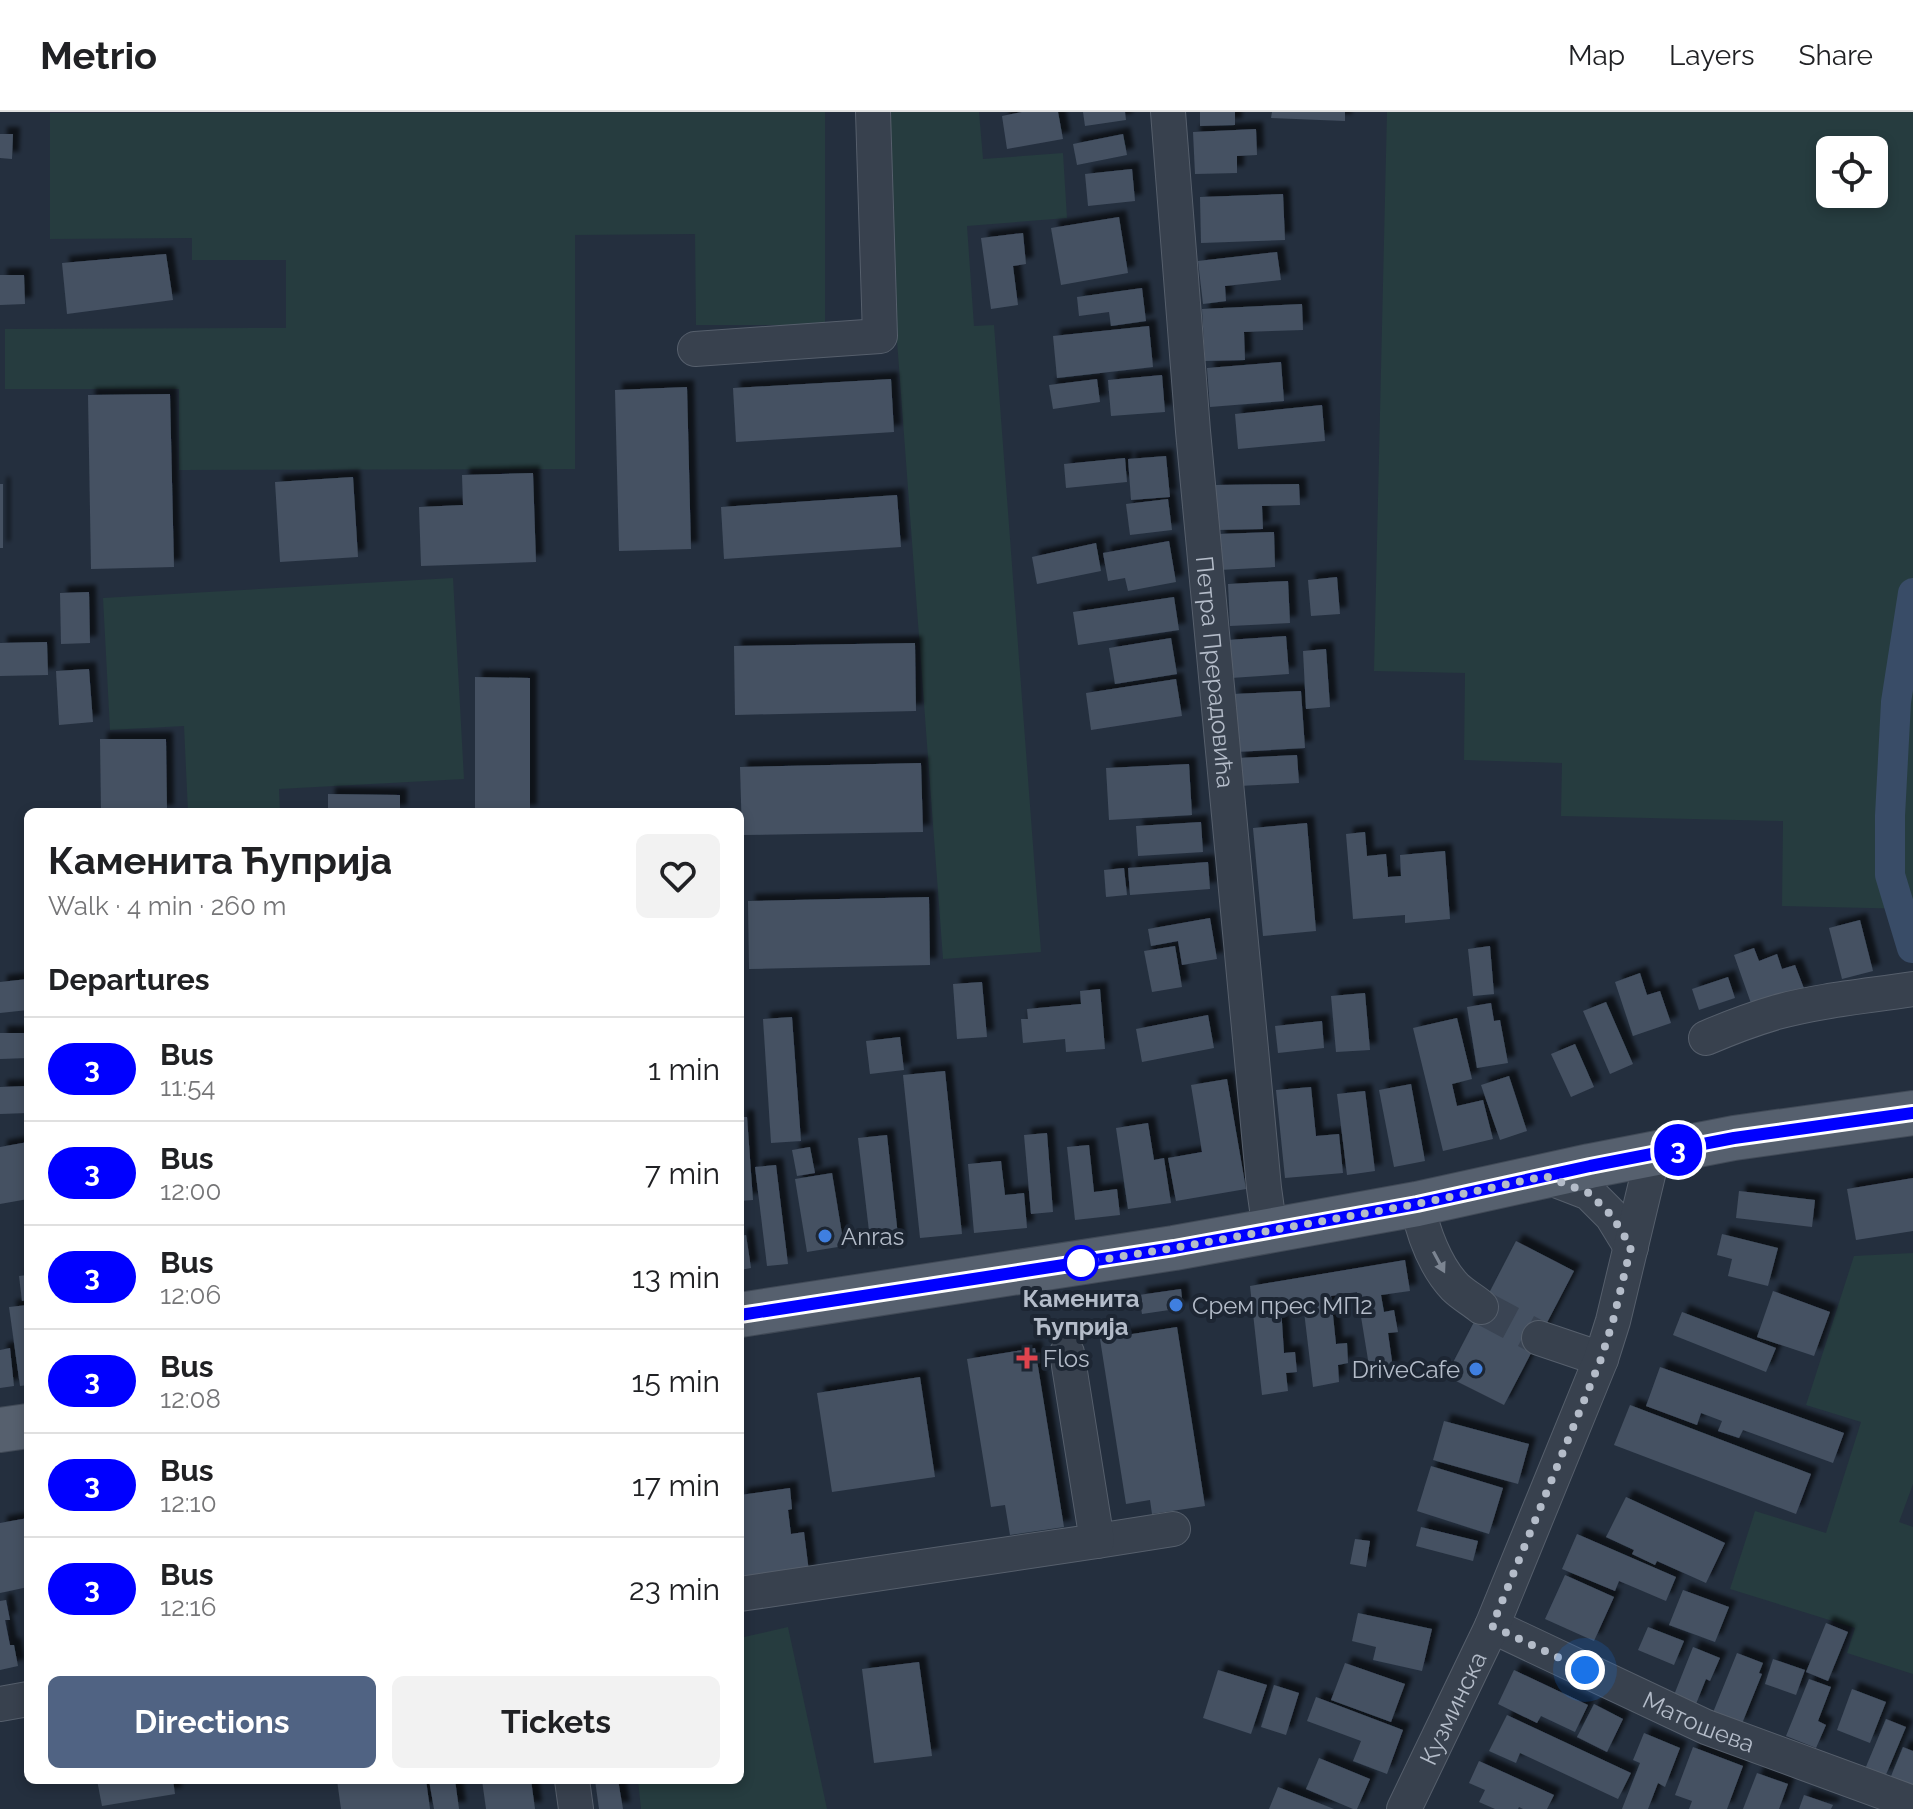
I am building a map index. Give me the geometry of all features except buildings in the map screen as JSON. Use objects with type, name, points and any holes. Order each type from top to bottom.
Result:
[{"type":"main road","points":[[744,1314],[1174,1248],[1417,1204],[1734,1138],[1913,1113]]},
{"type":"main road","points":[[0,1430],[24,1427]]},
{"type":"street","points":[[695,349],[880,336],[873,112]]},
{"type":"street","name":"Петра Прерадовића","points":[[1168,112],[1194,447],[1270,1231]]},
{"type":"street","points":[[1706,1038],[1779,1012],[1913,989]]},
{"type":"street","name":"Кузминска","points":[[1404,1809],[1492,1626],[1601,1359],[1653,1154]]},
{"type":"street","points":[[1545,1176],[1589,1193],[1612,1216],[1631,1247]]},
{"type":"street","points":[[1417,1204],[1439,1264],[1458,1290],[1481,1307]]},
{"type":"street","points":[[1539,1338],[1601,1359]]},
{"type":"street","points":[[1067,1353],[1097,1541]]},
{"type":"street","points":[[744,1593],[1173,1529]]},
{"type":"street","name":"Матошева","points":[[1492,1626],[1706,1727],[1913,1803]]},
{"type":"street","points":[[0,1704],[24,1700]]},
{"type":"street","points":[[573,1784],[576,1809]]},
{"type":"green space","points":[[825,112],[825,325],[696,325],[695,234],[575,235],[575,469],[179,470],[179,389],[5,389],[5,329],[286,328],[286,260],[192,260],[192,238],[50,239],[50,113]]},
{"type":"green space","points":[[880,112],[979,112],[983,159],[1063,153],[1067,218],[967,226],[974,326],[994,325],[1041,952],[943,959]]},
{"type":"green space","points":[[1387,112],[1913,112],[1913,909],[1782,906],[1783,821],[1561,816],[1562,763],[1464,760],[1465,673],[1374,671]]},
{"type":"green space","points":[[453,578],[464,779],[279,789],[280,808],[188,808],[184,726],[110,730],[103,598]]},
{"type":"green space","points":[[1913,1253],[1913,1484],[1899,1522],[1913,1527],[1913,1674],[1847,1653],[1855,1628],[1730,1589],[1755,1511],[1826,1533],[1861,1422],[1806,1405],[1854,1256]]},
{"type":"green space","points":[[788,1627],[827,1809],[641,1809],[638,1784],[744,1784],[744,1637]]},
{"type":"waterway","points":[[1912,948],[1890,875],[1890,816],[1896,702],[1913,593]]},
{"type":"tunnel","points":[[1481,1307],[1539,1338]]},
{"type":"bus line","name":"3","points":[[744,1314],[1174,1248],[1417,1204],[1734,1138],[1913,1113]]},
{"type":"place","name":"Anras","points":[[825,1236]]},
{"type":"place","name":"Каменита Ћуприја","points":[[1081,1263]]},
{"type":"place","name":"Срем прес МП2","points":[[1176,1305]]},
{"type":"place","name":"Flos","points":[[1027,1358]]},
{"type":"place","name":"DriveCafe","points":[[1476,1369]]},
{"type":"route","points":[[1081,1263],[1417,1204],[1545,1176],[1589,1193],[1612,1216],[1631,1247],[1601,1359],[1492,1626],[1585,1670]]}]
